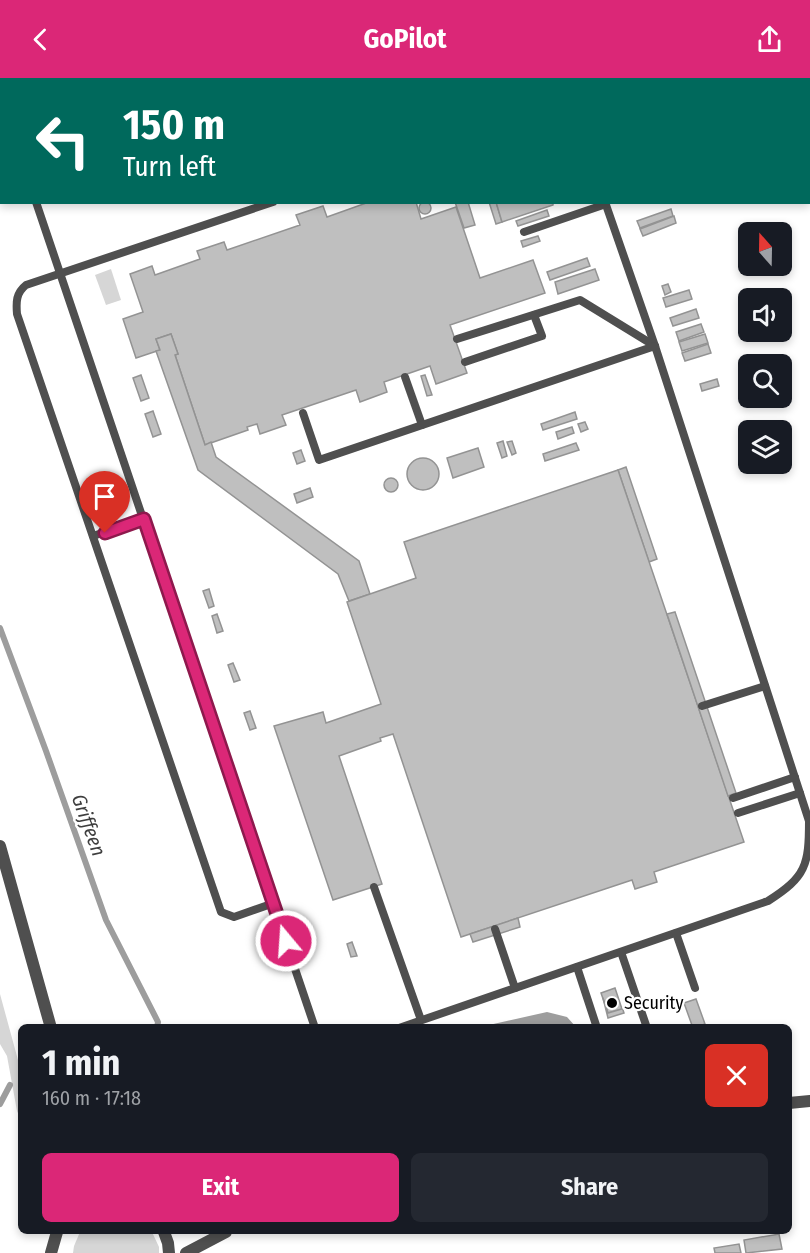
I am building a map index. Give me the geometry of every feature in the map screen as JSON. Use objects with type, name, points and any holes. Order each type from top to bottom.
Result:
[{"type":"street","points":[[0,846],[50,1024]]},
{"type":"street","points":[[792,1103],[810,1101]]},
{"type":"street","points":[[51,1253],[56,1234]]},
{"type":"street","points":[[165,1234],[169,1253]]},
{"type":"street","points":[[186,1253],[222,1234]]},
{"type":"lane","points":[[37,204],[314,1024]]},
{"type":"lane","points":[[267,204],[26,285],[19,293],[16,304],[17,314],[221,912],[234,916],[274,903]]},
{"type":"lane","points":[[524,232],[602,204]]},
{"type":"lane","points":[[410,1024],[768,901],[791,887],[804,868],[809,847],[809,821],[655,346],[605,204]]},
{"type":"lane","points":[[457,339],[580,300],[655,346]]},
{"type":"lane","points":[[465,362],[542,336],[534,315]]},
{"type":"lane","points":[[303,413],[319,460],[655,346]]},
{"type":"lane","points":[[405,377],[422,425]]},
{"type":"lane","points":[[93,536],[144,519]]},
{"type":"lane","points":[[702,706],[765,686]]},
{"type":"lane","points":[[733,798],[795,777]]},
{"type":"lane","points":[[738,813],[800,793]]},
{"type":"lane","points":[[374,887],[421,1020]]},
{"type":"lane","points":[[495,929],[515,988]]},
{"type":"lane","points":[[676,933],[695,988]]},
{"type":"lane","points":[[621,952],[646,1024]]},
{"type":"lane","points":[[577,967],[596,1024]]},
{"type":"shaded area","points":[[111,269],[121,300],[106,305],[95,275]]},
{"type":"shaded area","points":[[0,994],[18,1060],[18,1113],[7,1056],[0,1044]]},
{"type":"shaded area","points":[[547,1012],[567,1017],[573,1024],[493,1024]]},
{"type":"shaded area","points":[[79,1234],[153,1234],[159,1247],[159,1253],[73,1253]]},
{"type":"building","points":[[363,204],[417,204],[421,219],[456,207],[480,278],[533,260],[545,293],[450,325],[467,373],[436,384],[430,366],[384,382],[387,392],[360,402],[356,390],[282,415],[286,425],[260,434],[257,424],[247,427],[248,430],[205,445],[175,355],[178,354],[171,334],[156,339],[160,350],[136,358],[123,319],[143,312],[130,274],[152,266],[155,275],[200,259],[197,251],[224,242],[227,250],[300,225],[296,215],[323,206],[327,217]]},
{"type":"building","points":[[421,204],[431,206],[427,214],[419,210]]},
{"type":"building","points":[[456,204],[469,204],[475,225],[464,228]]},
{"type":"building","points":[[490,204],[497,204],[502,222],[496,224]]},
{"type":"building","points":[[497,204],[553,204],[553,205],[502,222]]},
{"type":"building","points":[[671,209],[673,216],[640,228],[637,221]]},
{"type":"building","points":[[547,210],[549,216],[518,226],[516,221]]},
{"type":"building","points":[[674,216],[676,223],[643,236],[640,229]]},
{"type":"building","points":[[538,236],[540,241],[523,247],[521,241]]},
{"type":"building","points":[[587,258],[590,266],[550,280],[547,272]]},
{"type":"building","points":[[595,269],[599,280],[558,294],[555,282]]},
{"type":"building","points":[[668,284],[671,292],[665,295],[662,286]]},
{"type":"building","points":[[689,290],[692,299],[666,307],[663,298]]},
{"type":"building","points":[[696,309],[699,318],[673,326],[670,318]]},
{"type":"building","points":[[701,324],[704,332],[679,341],[676,332]]},
{"type":"building","points":[[171,334],[178,354],[175,355],[205,445],[211,442],[216,457],[359,561],[370,594],[349,601],[338,574],[198,470],[156,351],[160,350],[156,339]]},
{"type":"building","points":[[705,334],[708,343],[682,351],[679,342]]},
{"type":"building","points":[[708,344],[711,353],[685,361],[682,353]]},
{"type":"building","points":[[141,375],[149,398],[141,401],[133,378]]},
{"type":"building","points":[[425,375],[432,395],[427,396],[421,376]]},
{"type":"building","points":[[717,379],[719,386],[702,391],[700,384]]},
{"type":"building","points":[[153,411],[161,434],[153,437],[145,414]]},
{"type":"building","points":[[575,412],[577,419],[543,430],[541,424]]},
{"type":"building","points":[[585,422],[588,429],[581,432],[578,424]]},
{"type":"building","points":[[572,427],[574,433],[558,439],[556,432]]},
{"type":"building","points":[[503,441],[507,456],[502,458],[497,443]]},
{"type":"building","points":[[512,441],[516,453],[512,455],[507,442]]},
{"type":"building","points":[[576,443],[579,450],[545,461],[543,454]]},
{"type":"building","points":[[478,448],[484,467],[453,478],[447,458]]},
{"type":"building","points":[[301,450],[305,461],[297,464],[293,453]]},
{"type":"building","points":[[423,458],[434,463],[439,474],[434,485],[423,490],[412,485],[407,474],[412,463]]},
{"type":"building","points":[[626,467],[657,559],[649,562],[618,470]]},
{"type":"building","points":[[618,470],[744,842],[654,872],[657,882],[635,889],[632,880],[461,937],[393,734],[380,738],[381,741],[339,756],[382,884],[333,900],[274,726],[323,712],[326,723],[381,704],[347,602],[416,578],[404,542]]},
{"type":"building","points":[[388,478],[394,478],[398,485],[394,492],[388,492],[384,488],[384,482]]},
{"type":"building","points":[[310,488],[313,497],[297,503],[294,494]]},
{"type":"building","points":[[209,589],[214,606],[209,608],[203,591]]},
{"type":"building","points":[[675,612],[736,793],[728,796],[667,614]]},
{"type":"building","points":[[217,614],[223,631],[217,633],[212,616]]},
{"type":"building","points":[[233,663],[240,680],[234,682],[228,665]]},
{"type":"building","points":[[250,711],[256,728],[250,730],[244,713]]},
{"type":"building","points":[[518,918],[520,927],[473,942],[470,934]]},
{"type":"building","points":[[352,942],[357,956],[351,957],[347,944]]},
{"type":"building","name":"Security","points":[[615,988],[622,1009],[608,1013],[601,993]]},
{"type":"building","points":[[603,998],[608,1013],[622,1009],[622,1007],[624,1013],[608,1018]]},
{"type":"building","points":[[696,999],[705,1024],[692,1024],[684,1003]]},
{"type":"building","points":[[779,1234],[782,1249],[746,1253],[744,1240]]},
{"type":"building","points":[[739,1244],[741,1253],[715,1253],[714,1248]]},
{"type":"waterway","name":"Griffeen","points":[[0,628],[106,920],[158,1024]]},
{"type":"waterway","name":"Griffeen","points":[[0,1104],[10,1085]]},
{"type":"place","name":"Security","points":[[612,1003]]},
{"type":"route","points":[[105,533],[144,519],[286,941]]}]
